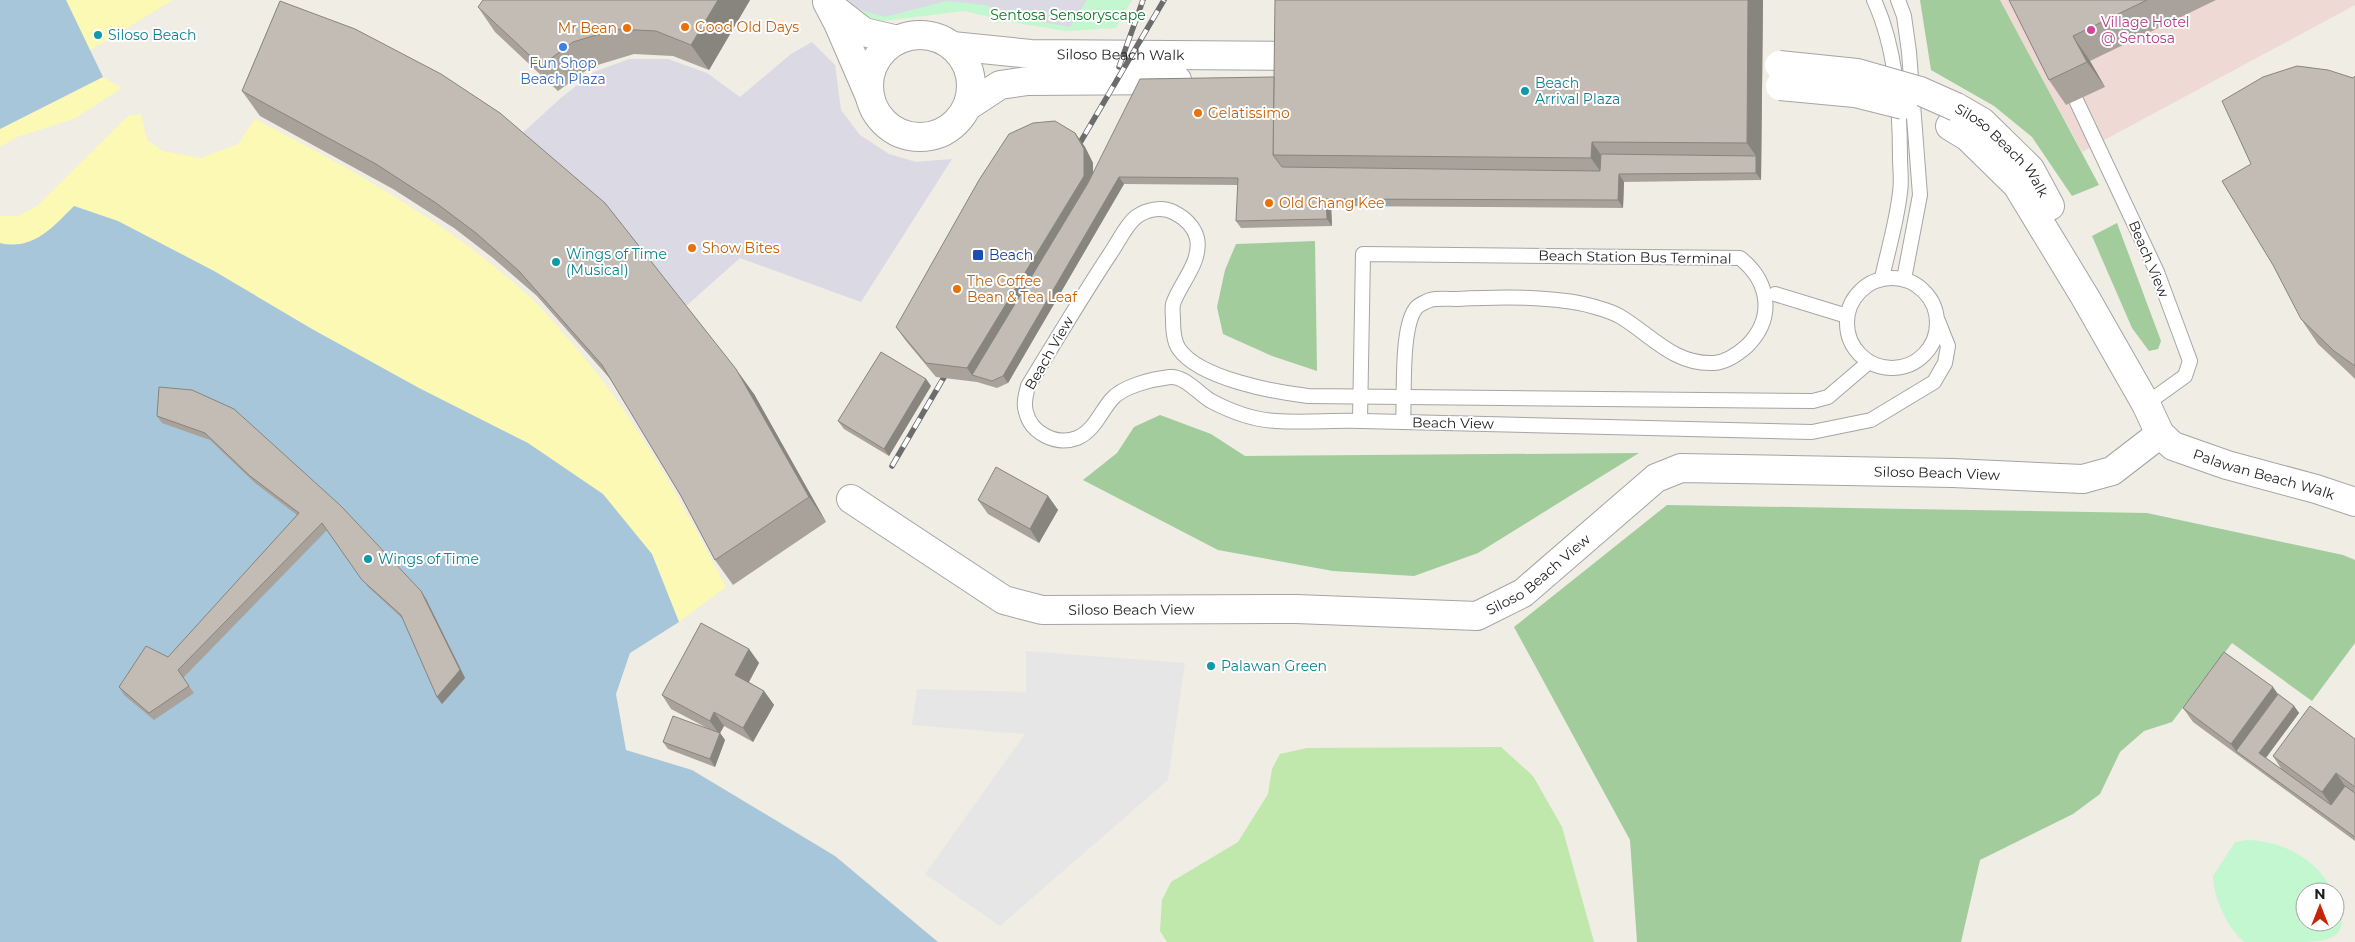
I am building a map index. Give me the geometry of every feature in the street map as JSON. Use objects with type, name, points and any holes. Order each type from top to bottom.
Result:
[{"type":"street","name":"Siloso Beach Walk","points":[[826,1],[864,32],[898,40]]},
{"type":"street","name":"Siloso Beach Walk","points":[[826,1],[838,23],[879,116],[890,126],[904,133],[918,136],[934,134],[948,129],[968,106],[1000,85],[1028,81],[1289,68],[1031,54],[952,46]]},
{"type":"street","name":"Siloso Beach Walk","points":[[872,102],[871,73],[876,60],[886,48],[898,40],[911,35],[926,35],[940,39],[952,46],[962,56],[968,67],[971,93],[968,106]]},
{"type":"street","name":"Siloso Beach Walk","points":[[1771,75],[1953,116],[1968,137],[2017,185],[2085,297],[2166,440]]},
{"type":"street","name":"Siloso Beach View","points":[[851,499],[1004,600],[1042,610],[1296,609],[1477,616],[1523,593],[1656,478],[1681,468],[1953,473],[2083,479],[2112,471],[2166,440]]},
{"type":"street","name":"Palawan Beach Walk","points":[[2166,440],[2227,465],[2355,502]]},
{"type":"lane","points":[[1874,0],[1882,18],[1890,54],[1900,127],[1900,190],[1882,278],[1859,292],[1851,303],[1847,316],[1847,330],[1851,343],[1858,354],[1869,362],[1893,369],[1917,362],[1933,344],[1938,321]]},
{"type":"lane","points":[[1898,0],[1904,16],[1909,52],[1920,195],[1904,279]]},
{"type":"lane","name":"Beach View","points":[[2076,100],[2157,272],[2190,361],[2185,376],[2146,404]]},
{"type":"lane","name":"Beach View","points":[[1869,362],[1828,398],[1813,401],[1308,396],[1272,392],[1247,386],[1194,362],[1179,348],[1173,327],[1173,306],[1194,262],[1197,250],[1197,237],[1191,226],[1182,216],[1171,210],[1159,209],[1146,212],[1135,218],[1127,228],[1028,386],[1024,399],[1028,418],[1040,433],[1051,439],[1064,440],[1077,438],[1088,431],[1112,398],[1142,382],[1174,377],[1197,390],[1208,399],[1232,411],[1274,421],[1360,420],[1812,432],[1872,420],[1934,382],[1945,363],[1948,346],[1938,321],[1935,307],[1928,294],[1917,285],[1904,279],[1882,278]]},
{"type":"lane","name":"Beach Station Bus Terminal","points":[[1360,420],[1363,254],[1740,258],[1751,266],[1759,278],[1765,302],[1764,323],[1754,338],[1737,356],[1714,363],[1684,358],[1660,347],[1620,316],[1568,301],[1486,297],[1430,300],[1417,307],[1407,324],[1403,422]]},
{"type":"lane","points":[[1775,294],[1847,316]]},
{"type":"shaded area","points":[[848,0],[1087,0],[1070,27],[1026,19],[985,5],[947,1],[884,17],[852,7]]},
{"type":"shaded area","points":[[2000,0],[2355,0],[2355,5],[2082,152]]},
{"type":"shaded area","points":[[812,42],[835,65],[841,110],[860,135],[889,154],[916,162],[952,159],[861,302],[740,258],[685,307],[517,138],[562,97],[594,72],[629,59],[668,59],[707,73],[740,97],[791,54]]},
{"type":"shaded area","points":[[1026,651],[1185,663],[1168,780],[1000,926],[925,874],[1025,734],[912,725],[917,689],[1026,692]]},
{"type":"green space","name":"Sentosa Sensoryscape","points":[[872,0],[1132,0],[1116,28],[1066,31],[1010,22],[964,11],[883,21],[857,14]]},
{"type":"green space","points":[[1920,0],[2000,0],[2099,185],[2072,196],[2032,137],[1994,106],[1931,70]]},
{"type":"green space","points":[[2117,223],[2161,341],[2158,349],[2149,351],[2132,328],[2092,236]]},
{"type":"green space","points":[[1315,241],[1317,371],[1272,356],[1223,334],[1217,307],[1225,270],[1236,244]]},
{"type":"green space","points":[[1160,415],[1211,434],[1245,456],[1639,453],[1478,553],[1414,576],[1333,571],[1218,550],[1083,480],[1117,453],[1134,427]]},
{"type":"green space","points":[[1667,505],[2147,513],[2343,555],[2355,560],[2355,643],[2312,701],[2232,643],[2172,722],[2144,731],[2120,752],[2100,794],[2073,814],[1980,860],[1961,942],[1637,942],[1630,840],[1514,627]]},
{"type":"green space","points":[[1501,747],[1533,776],[1562,827],[1594,942],[1167,942],[1160,931],[1162,900],[1171,882],[1238,842],[1268,794],[1272,769],[1280,754],[1307,748]]},
{"type":"green space","points":[[2247,840],[2274,844],[2286,848],[2309,861],[2327,882],[2295,882],[2295,932],[2338,932],[2327,939],[2305,942],[2245,942],[2239,937],[2227,922],[2219,903],[2213,876],[2235,842]]},
{"type":"sand","name":"Siloso Beach","points":[[66,0],[173,0],[89,51]]},
{"type":"sand","points":[[103,77],[122,88],[74,119],[17,137],[0,147],[0,129]]},
{"type":"sand","points":[[141,114],[147,140],[163,151],[201,158],[238,144],[255,119],[328,158],[398,199],[433,221],[499,270],[543,310],[611,392],[633,423],[672,487],[726,587],[679,622],[652,554],[528,443],[419,388],[312,329],[214,271],[118,221],[74,206],[50,229],[32,240],[23,244],[0,243],[0,216],[18,216],[37,206],[128,116]]},
{"type":"water","points":[[0,0],[66,0],[103,77],[0,129]]},
{"type":"water","points":[[74,206],[118,221],[214,271],[312,329],[419,388],[528,443],[603,494],[652,554],[679,622],[630,653],[616,694],[626,750],[692,770],[835,856],[938,942],[0,942],[0,243],[23,244],[32,240],[50,229]]},
{"type":"building","points":[[483,0],[718,0],[691,45],[656,31],[616,29],[573,42],[541,66],[478,7]]},
{"type":"building","name":"Beach Arrival Plaza","points":[[1275,0],[1748,0],[1747,143],[1592,142],[1591,158],[1273,155]]},
{"type":"building","points":[[2009,0],[2147,0],[2073,36],[2087,62],[2049,80]]},
{"type":"building","points":[[280,1],[355,29],[441,74],[500,113],[605,203],[736,369],[809,497],[715,560],[681,496],[602,365],[519,271],[476,233],[436,203],[376,164],[242,91]]},
{"type":"building","points":[[2297,66],[2328,70],[2353,78],[2355,76],[2355,366],[2334,351],[2301,319],[2273,265],[2222,181],[2251,164],[2222,101],[2263,77]]},
{"type":"building","points":[[1274,77],[1273,155],[1282,167],[1600,171],[1601,154],[1756,156],[1756,173],[1619,174],[1618,200],[1326,199],[1327,219],[1236,221],[1238,178],[1119,177],[1003,376],[992,381],[972,375],[1088,183],[1140,79]]},
{"type":"building","points":[[1055,121],[1075,133],[1084,149],[1084,176],[967,368],[926,363],[896,327],[979,180],[1009,134],[1033,123]]},
{"type":"building","points":[[881,352],[926,379],[884,449],[838,421]]},
{"type":"building","name":"Wings of Time","points":[[159,387],[192,390],[234,409],[341,506],[421,591],[460,670],[437,697],[401,615],[362,580],[322,523],[178,670],[189,686],[149,713],[119,687],[146,646],[168,657],[299,513],[250,476],[205,433],[157,416]]},
{"type":"building","points":[[996,467],[1048,496],[1030,529],[978,500]]},
{"type":"building","points":[[701,623],[749,649],[735,675],[764,691],[743,728],[714,712],[710,721],[662,695]]},
{"type":"building","points":[[2224,652],[2273,687],[2231,744],[2183,708]]},
{"type":"building","points":[[2278,694],[2294,706],[2259,753],[2331,805],[2345,786],[2355,793],[2355,837],[2236,751]]},
{"type":"building","points":[[2310,706],[2355,739],[2355,787],[2336,773],[2322,792],[2273,756]]},
{"type":"building","points":[[673,716],[720,733],[710,759],[663,742]]},
{"type":"railway","points":[[1119,67],[1143,0]]},
{"type":"railway","points":[[1074,153],[1164,0]]},
{"type":"railway","points":[[892,466],[950,367]]},
{"type":"place","name":"Good Old Days","points":[[685,27]]},
{"type":"place","name":"Mr Bean","points":[[627,28]]},
{"type":"place","name":"Village Hotel @ Sentosa","points":[[2091,30]]},
{"type":"place","name":"Siloso Beach","points":[[98,35]]},
{"type":"place","name":"Fun Shop Beach Plaza","points":[[563,47]]},
{"type":"place","name":"Beach Arrival Plaza","points":[[1525,91]]},
{"type":"place","name":"Gelatissimo","points":[[1198,113]]},
{"type":"place","name":"Old Chang Kee","points":[[1269,203]]},
{"type":"place","name":"Show Bites","points":[[692,248]]},
{"type":"place","name":"Beach","points":[[978,255]]},
{"type":"place","name":"Wings of Time (Musical)","points":[[556,262]]},
{"type":"place","name":"The Coffee Bean & Tea Leaf","points":[[957,289]]},
{"type":"place","name":"Wings of Time","points":[[368,559]]},
{"type":"place","name":"Palawan Green","points":[[1211,666]]}]
